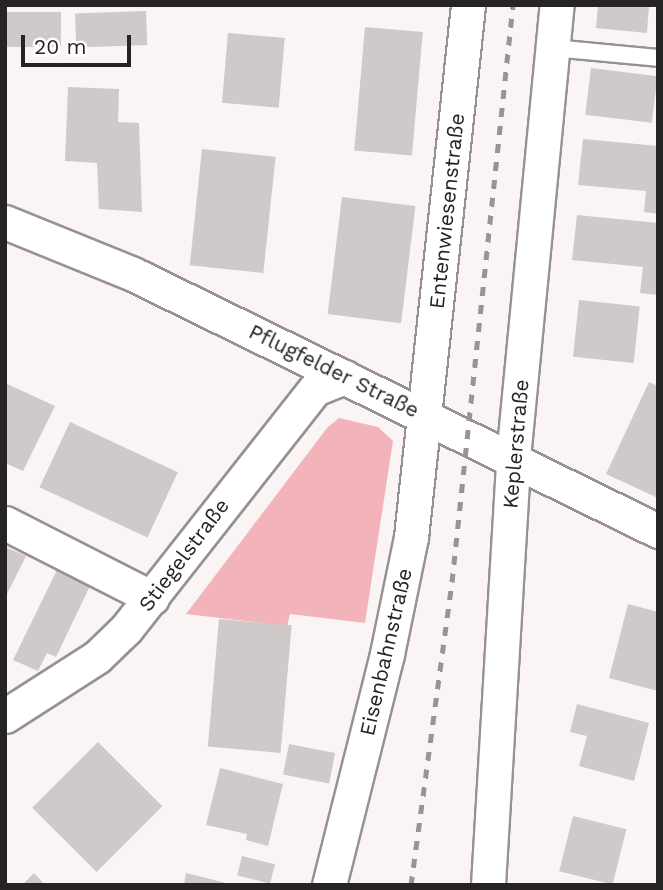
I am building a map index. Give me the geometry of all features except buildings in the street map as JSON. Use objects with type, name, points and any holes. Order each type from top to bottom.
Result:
[{"type":"street","name":"Entenwiesenstraße","points":[[426,416],[468,5]]},
{"type":"street","name":"Keplerstraße","points":[[488,885],[513,457],[556,5]]},
{"type":"street","name":"Pflugfelder Straße","points":[[5,222],[133,274],[513,457],[658,531]]},
{"type":"street","name":"Stiegelstraße","points":[[5,716],[97,657],[152,598],[315,389],[345,377]]},
{"type":"street","name":"Eisenbahnstraße","points":[[329,885],[387,654],[411,537],[426,416]]},
{"type":"street","points":[[5,523],[152,598]]},
{"type":"lane","points":[[553,48],[658,58]]},
{"type":"shaded area","points":[[339,418],[378,427],[393,441],[365,623],[290,614],[287,626],[186,614],[327,428]]},
{"type":"railway","points":[[411,885],[452,582],[513,5]]}]
